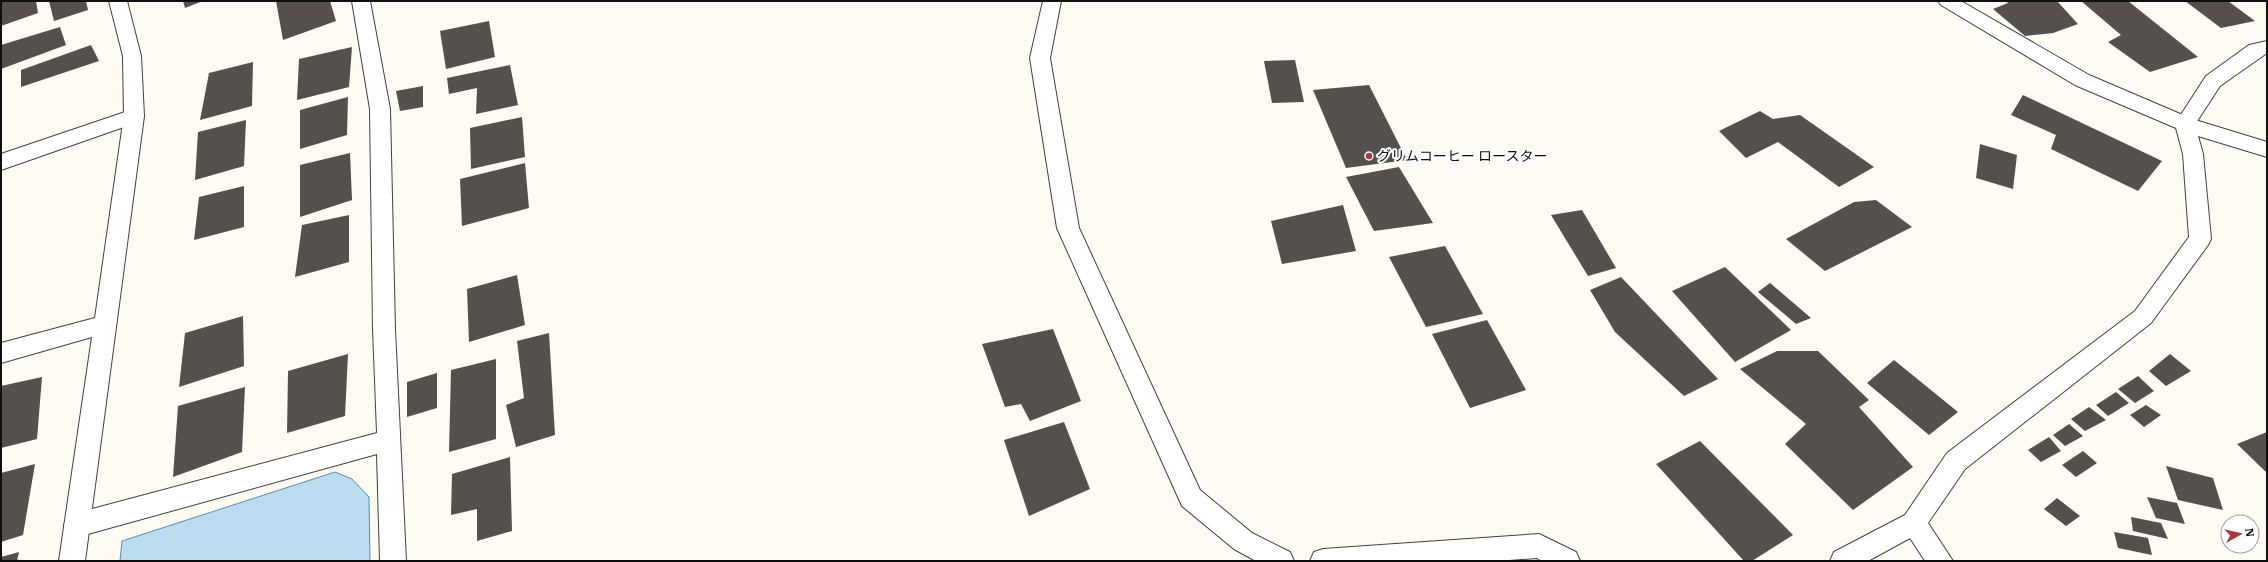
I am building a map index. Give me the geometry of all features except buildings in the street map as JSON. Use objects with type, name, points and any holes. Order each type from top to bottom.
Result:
[{"type":"street","points":[[72,561],[103,325],[134,116],[132,56],[118,1]]},
{"type":"street","points":[[361,1],[380,109],[384,329],[393,561]]},
{"type":"street","points":[[1052,1],[1040,58],[1068,228],[1191,498],[1243,541],[1281,561]]},
{"type":"street","points":[[1947,1],[2082,80],[2186,124],[2267,150]]},
{"type":"street","points":[[1843,561],[1914,523],[1956,461],[2143,317],[2200,239],[2193,154],[2186,124],[2214,81],[2256,50],[2267,47]]},
{"type":"street","points":[[1,162],[134,116]]},
{"type":"street","points":[[1,353],[103,325]]},
{"type":"street","points":[[77,525],[389,440]]},
{"type":"street","points":[[1914,523],[1940,561]]},
{"type":"street","points":[[1323,561],[1539,546],[1567,561]]},
{"type":"water","points":[[335,472],[352,479],[369,497],[370,561],[120,561],[122,541]]},
{"type":"place","name":"グリムコーヒー ロースター","points":[[1369,156]]}]
